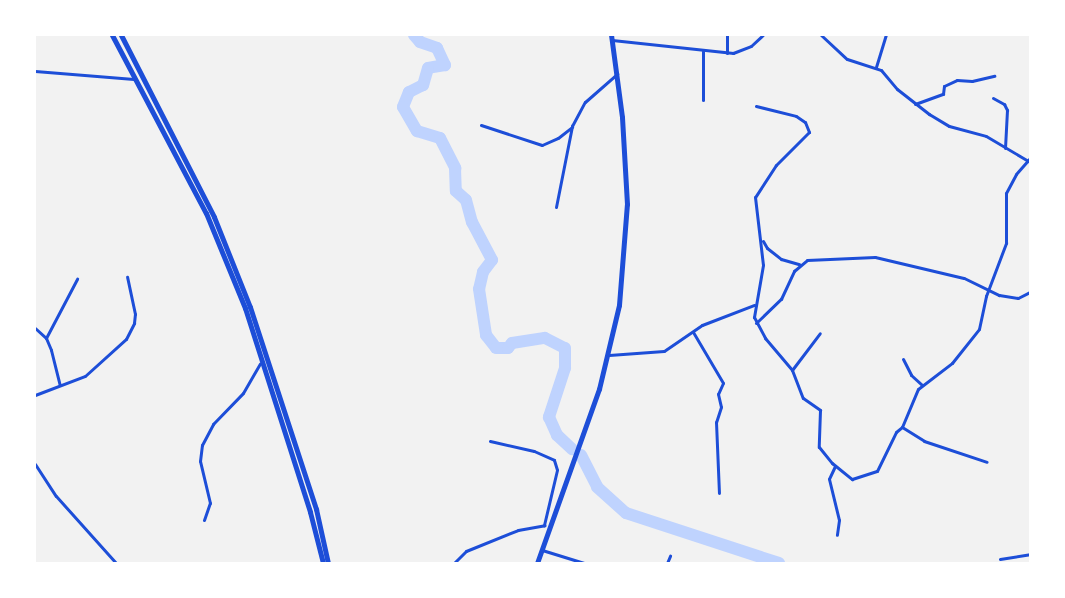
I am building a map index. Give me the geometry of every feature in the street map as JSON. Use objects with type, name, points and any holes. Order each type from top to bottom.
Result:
[{"type":"highway","points":[[112,35],[206,213],[245,308],[260,364],[310,512],[323,563]]},
{"type":"highway","points":[[121,35],[214,217],[250,307],[316,509],[328,563]]},
{"type":"highway","points":[[537,563],[609,355],[619,305],[627,204],[617,73],[612,37]]},
{"type":"street","points":[[726,53],[727,35]]},
{"type":"street","points":[[612,37],[726,53],[741,52],[763,35]]},
{"type":"street","points":[[821,35],[847,59],[876,67],[914,104],[949,126],[986,136],[1004,148],[1028,158],[1030,162]]},
{"type":"street","points":[[876,67],[886,35]]},
{"type":"street","points":[[703,51],[703,100]]},
{"type":"street","points":[[35,71],[134,79]]},
{"type":"street","points":[[481,125],[542,145],[558,138],[572,126],[586,102],[617,73]]},
{"type":"street","points":[[914,104],[943,94],[944,86],[957,80],[972,81],[994,76]]},
{"type":"street","points":[[993,98],[1004,104],[1007,110],[1004,148]]},
{"type":"street","points":[[756,106],[796,116],[805,122],[809,132],[776,165],[755,197],[761,238],[762,275],[754,305],[756,323],[792,370],[803,398],[820,410],[819,447],[835,466],[852,479],[877,471],[896,432],[902,427],[922,385],[952,363],[979,329],[988,291],[1006,243],[1006,194],[1028,158]]},
{"type":"street","points":[[556,208],[572,126]]},
{"type":"street","points":[[761,238],[773,253],[799,264]]},
{"type":"street","points":[[756,323],[784,294],[799,264],[807,260],[875,256],[964,278],[988,291],[1018,298],[1030,292]]},
{"type":"street","points":[[35,395],[85,376],[132,332],[135,314],[127,277]]},
{"type":"street","points":[[46,338],[77,279]]},
{"type":"street","points":[[609,355],[664,351],[724,315],[754,305]]},
{"type":"street","points":[[35,328],[46,338],[60,385]]},
{"type":"street","points":[[693,332],[723,383],[718,394],[721,407],[716,422],[719,493]]},
{"type":"street","points":[[792,370],[820,333]]},
{"type":"street","points":[[903,359],[912,375],[922,385]]},
{"type":"street","points":[[204,520],[210,503],[200,460],[202,445],[213,424],[243,393],[260,364]]},
{"type":"street","points":[[902,427],[924,441],[987,462]]},
{"type":"street","points":[[490,441],[541,453],[554,460],[557,470],[544,525]]},
{"type":"street","points":[[35,464],[56,496],[116,563]]},
{"type":"street","points":[[835,466],[829,479],[839,520],[837,535]]},
{"type":"street","points":[[1030,475],[1030,484]]},
{"type":"street","points":[[454,563],[466,551],[518,530],[550,525]]},
{"type":"street","points":[[542,550],[584,563]]},
{"type":"street","points":[[1000,559],[1030,554]]},
{"type":"street","points":[[667,563],[670,556]]},
{"type":"waterway","points":[[414,35],[420,42],[437,48],[445,65],[428,68],[423,85],[409,92],[403,107],[417,131],[440,138],[455,168],[456,191],[466,200],[472,222],[492,260],[483,272],[479,289],[486,335],[496,348],[508,348],[512,343],[545,338],[565,348],[565,368],[549,417],[557,435],[572,449]]},
{"type":"waterway","points":[[581,455],[597,487],[626,513],[779,563]]}]
